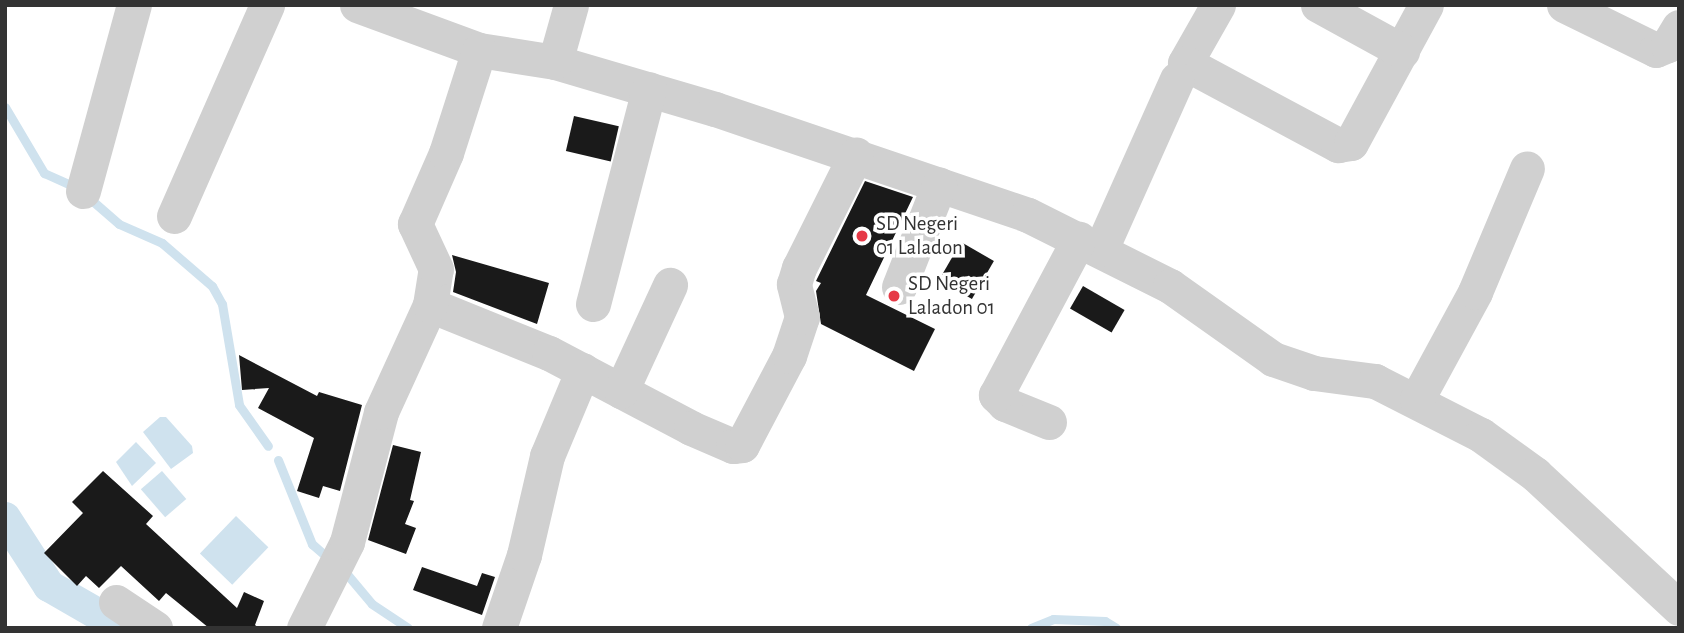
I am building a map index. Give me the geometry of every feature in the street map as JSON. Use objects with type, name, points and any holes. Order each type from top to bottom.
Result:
[{"type":"street","points":[[83,191],[134,5]]},
{"type":"street","points":[[174,216],[267,5]]},
{"type":"street","points":[[357,5],[479,50],[555,62],[649,89],[815,146],[856,154],[939,185],[998,203],[1090,244],[1185,294],[1273,359],[1300,370],[1375,381],[1417,399],[1502,448],[1535,474],[1679,608]]},
{"type":"street","points":[[555,62],[571,5]]},
{"type":"street","points":[[1218,5],[1185,63],[1338,145],[1351,143],[1426,5]]},
{"type":"street","points":[[1318,5],[1402,51]]},
{"type":"street","points":[[1564,5],[1657,50],[1668,45],[1679,27]]},
{"type":"street","points":[[304,628],[347,542],[381,412],[430,305],[436,269],[415,224],[446,153],[479,50]]},
{"type":"street","points":[[1049,422],[1005,404],[996,395],[1090,244],[1177,79]]},
{"type":"street","points":[[593,304],[649,89]]},
{"type":"street","points":[[430,305],[583,370],[733,446],[750,438],[800,328],[794,284],[799,268],[856,154]]},
{"type":"street","points":[[1417,399],[1475,292],[1527,168]]},
{"type":"street","points":[[899,287],[939,185]]},
{"type":"street","points":[[621,391],[670,285]]},
{"type":"street","points":[[499,628],[524,555],[547,456],[583,370]]},
{"type":"street","points":[[116,602],[155,628]]},
{"type":"water","points":[[160,417],[166,417],[192,446],[193,453],[171,469],[143,432]]},
{"type":"water","points":[[136,442],[156,463],[132,486],[116,462]]},
{"type":"water","points":[[162,471],[186,499],[165,517],[141,489]]},
{"type":"water","points":[[236,516],[268,547],[232,585],[200,553]]},
{"type":"building","points":[[574,116],[619,126],[611,161],[566,151]]},
{"type":"building","name":"SD Negeri 01 Laladon","points":[[865,181],[913,197],[866,295],[935,329],[914,371],[821,324],[816,291],[821,283],[816,281]]},
{"type":"building","points":[[961,242],[994,261],[972,299],[939,280]]},
{"type":"building","points":[[452,255],[549,283],[537,324],[453,292],[456,272]]},
{"type":"building","points":[[1083,286],[1125,310],[1112,333],[1070,309]]},
{"type":"building","points":[[239,355],[317,396],[319,392],[362,405],[340,491],[323,486],[319,498],[297,491],[314,438],[258,408],[269,388],[242,390]]},
{"type":"building","points":[[393,445],[421,452],[410,500],[414,501],[405,524],[416,528],[406,554],[368,540]]},
{"type":"building","points":[[103,471],[153,516],[146,524],[237,608],[244,592],[264,601],[255,625],[259,628],[209,628],[166,593],[159,601],[121,566],[99,588],[86,576],[77,586],[44,553],[83,513],[72,502]]},
{"type":"building","points":[[422,567],[477,586],[482,573],[495,577],[482,615],[413,590]]},
{"type":"waterway","points":[[5,107],[44,173],[78,188]]},
{"type":"waterway","points":[[88,197],[119,224],[162,243],[212,286],[222,304],[239,405],[268,446]]},
{"type":"waterway","points":[[278,460],[312,544],[329,559]]},
{"type":"waterway","points":[[5,518],[49,586],[122,628]]},
{"type":"waterway","points":[[346,573],[372,604],[408,628]]},
{"type":"waterway","points":[[1031,628],[1053,619],[1105,621],[1116,628]]},
{"type":"place","name":"SD Negeri 01 Laladon","points":[[862,236]]},
{"type":"place","name":"SD Negeri Laladon 01","points":[[894,296]]}]
